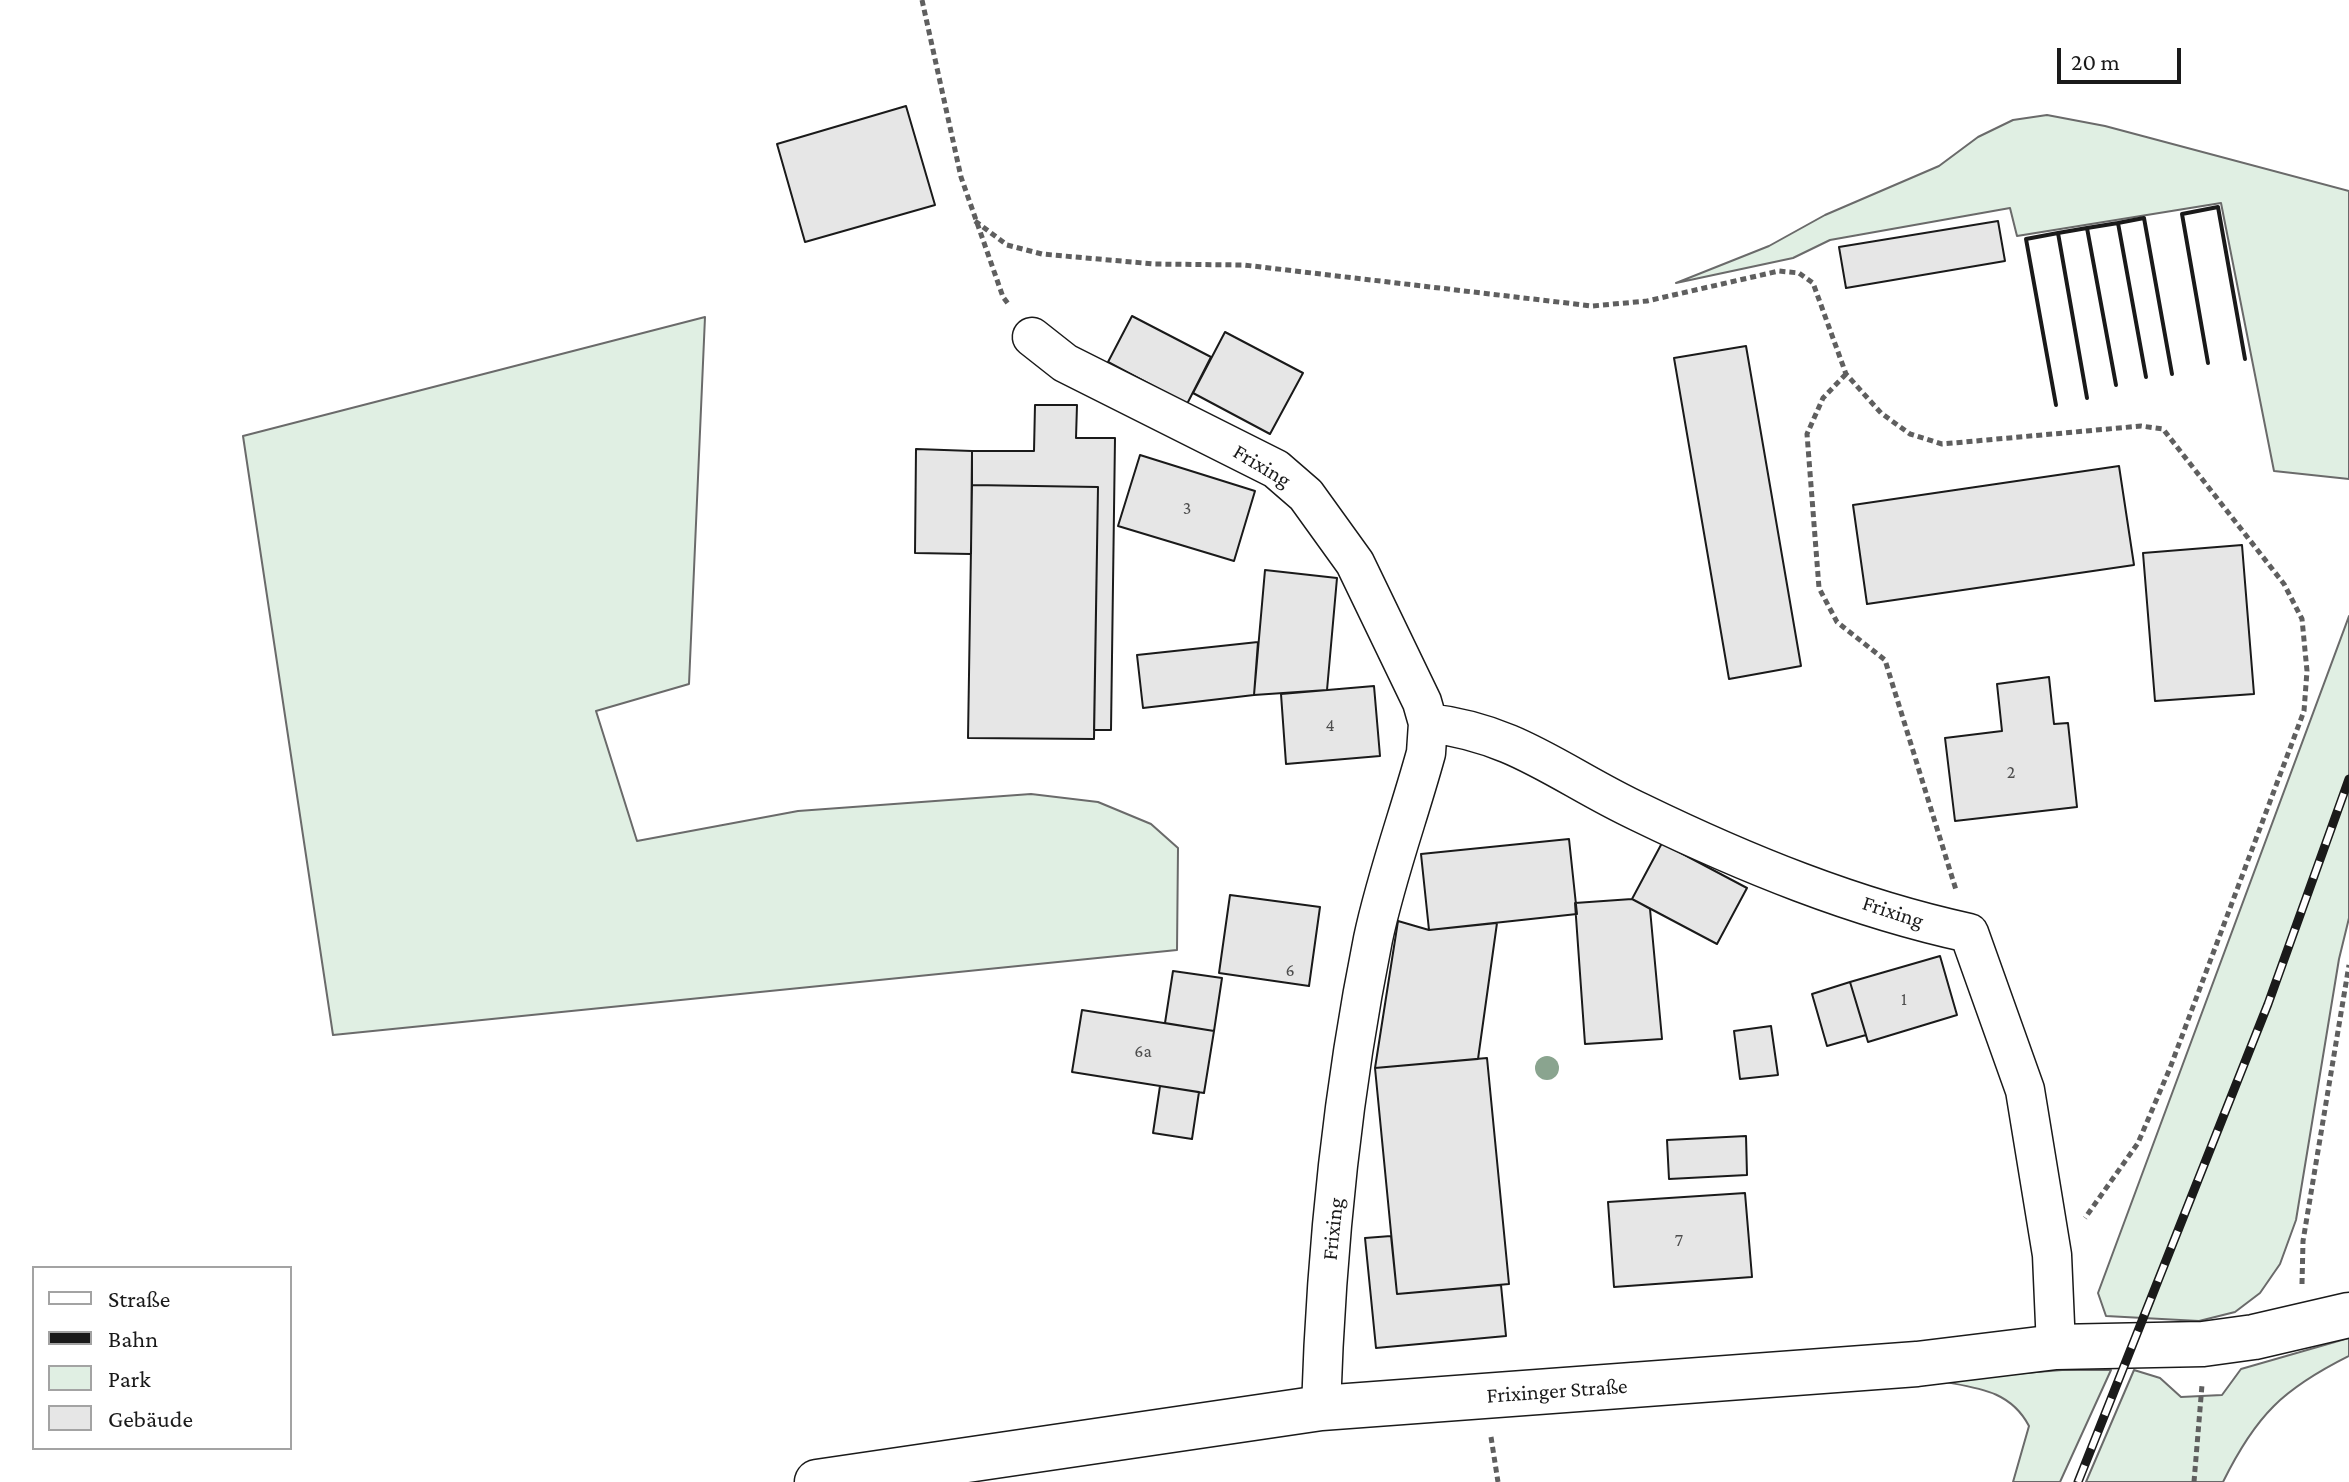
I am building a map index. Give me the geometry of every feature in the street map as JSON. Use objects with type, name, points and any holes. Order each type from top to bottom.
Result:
[{"type":"street","name":"Frixing","points":[[1032,337],[1065,363],[1276,469],[1306,495],[1355,563],[1422,702],[1428,723],[1426,753],[1374,938],[1344,1126],[1323,1341],[1321,1408]]},
{"type":"street","name":"Frixing","points":[[1428,723],[1463,727],[1505,740],[1630,808],[1736,859],[1922,923],[1969,933]]},
{"type":"street","points":[[1969,933],[2025,1090],[2052,1255],[2056,1347]]},
{"type":"street","name":"Frixinger Straße","points":[[817,1482],[1321,1408],[1917,1364],[2056,1347],[2203,1344],[2301,1327],[2349,1315]]},
{"type":"path","points":[[922,0],[943,102],[975,221],[1003,297],[1032,337]]},
{"type":"path","points":[[975,221],[1007,245],[1042,254],[1154,264],[1244,265],[1592,306],[1647,301],[1779,271],[1799,273],[1813,283],[1846,374],[1881,413],[1910,434],[1942,444],[2141,426],[2163,429],[2284,584],[2302,619],[2307,671],[2304,711],[2170,1068],[2138,1143],[2100,1202],[2052,1255]]},
{"type":"path","points":[[1846,374],[1823,398],[1807,434],[1819,588],[1837,622],[1885,660],[1969,933]]},
{"type":"path","points":[[2301,1327],[2303,1241],[2349,965]]},
{"type":"path","points":[[2194,1482],[2203,1344]]},
{"type":"green space","points":[[2047,115],[2105,126],[2349,191],[2349,479],[2274,471],[2221,203],[2017,236],[2010,208],[1830,240],[1793,258],[1676,283],[1769,246],[1825,215],[1939,166],[1978,137],[2013,120]]},
{"type":"green space","points":[[705,317],[689,684],[596,711],[637,841],[798,811],[1031,794],[1098,802],[1151,824],[1178,848],[1177,950],[333,1035],[243,436]]},
{"type":"green space","points":[[2349,616],[2349,918],[2339,959],[2296,1220],[2280,1264],[2260,1293],[2235,1312],[2199,1321],[2106,1316],[2098,1293]]},
{"type":"green space","points":[[2349,1338],[2349,1356],[2306,1380],[2260,1421],[2223,1482],[2086,1482],[2134,1370],[2160,1378],[2181,1397],[2222,1395],[2241,1369]]},
{"type":"green space","points":[[2062,1370],[2111,1370],[2060,1482],[2013,1482],[2029,1426],[2021,1413],[1989,1392],[1935,1380]]},
{"type":"building","points":[[906,106],[935,205],[805,242],[777,144]]},
{"type":"building","points":[[1998,221],[2005,261],[1846,288],[1839,247]]},
{"type":"building","points":[[1132,316],[1211,357],[1187,404],[1108,362]]},
{"type":"building","points":[[1225,332],[1303,373],[1270,434],[1193,393]]},
{"type":"building","points":[[1746,346],[1801,666],[1729,679],[1674,358]]},
{"type":"building","points":[[1035,405],[1077,405],[1076,438],[1115,438],[1111,730],[1094,730],[1098,487],[972,485],[972,451],[1034,451]]},
{"type":"building","points":[[916,449],[972,451],[971,554],[915,553]]},
{"type":"building","points":[[1140,455],[1255,491],[1234,561],[1118,526]]},
{"type":"building","points":[[2119,466],[2134,565],[1867,604],[1853,505]]},
{"type":"building","points":[[972,485],[1098,487],[1094,739],[968,738]]},
{"type":"building","points":[[2242,545],[2254,694],[2155,701],[2143,553]]},
{"type":"building","points":[[1265,570],[1337,578],[1327,690],[1254,695]]},
{"type":"building","points":[[1258,642],[1254,695],[1143,708],[1137,655]]},
{"type":"building","points":[[2049,677],[2054,724],[2068,723],[2077,807],[1955,821],[1945,738],[2002,731],[1997,684]]},
{"type":"building","points":[[1374,686],[1380,756],[1286,764],[1281,694]]},
{"type":"building","points":[[1569,839],[1577,914],[1429,930],[1421,854]]},
{"type":"building","points":[[1662,843],[1747,888],[1717,944],[1632,899]]},
{"type":"building","points":[[1230,895],[1320,907],[1309,986],[1219,973]]},
{"type":"building","points":[[1632,899],[1650,909],[1662,1039],[1585,1044],[1575,903]]},
{"type":"building","points":[[1398,921],[1429,930],[1497,923],[1478,1059],[1375,1068]]},
{"type":"building","points":[[1940,956],[1957,1015],[1868,1042],[1850,982]]},
{"type":"building","points":[[1173,971],[1222,978],[1214,1031],[1165,1023]]},
{"type":"building","points":[[1850,982],[1866,1035],[1827,1046],[1812,994]]},
{"type":"building","points":[[1082,1010],[1214,1031],[1204,1093],[1072,1072]]},
{"type":"building","points":[[1771,1026],[1778,1075],[1740,1079],[1734,1031]]},
{"type":"building","points":[[1487,1058],[1509,1284],[1397,1294],[1375,1068]]},
{"type":"building","points":[[1160,1086],[1199,1092],[1192,1139],[1153,1133]]},
{"type":"building","points":[[1746,1136],[1747,1175],[1669,1179],[1667,1140]]},
{"type":"building","points":[[1745,1193],[1752,1277],[1614,1287],[1608,1202]]},
{"type":"building","points":[[1391,1236],[1397,1294],[1501,1285],[1506,1336],[1376,1348],[1365,1238]]},
{"type":"railway","points":[[2078,1482],[2268,1004],[2349,779]]},
{"type":"wall","points":[[2208,363],[2182,214],[2218,207],[2245,359]]},
{"type":"wall","points":[[2118,223],[2144,218],[2172,374]]},
{"type":"wall","points":[[2087,228],[2118,223],[2146,377]]},
{"type":"wall","points":[[2058,233],[2087,228],[2116,385]]},
{"type":"wall","points":[[2056,405],[2026,239],[2058,233],[2087,398]]}]
